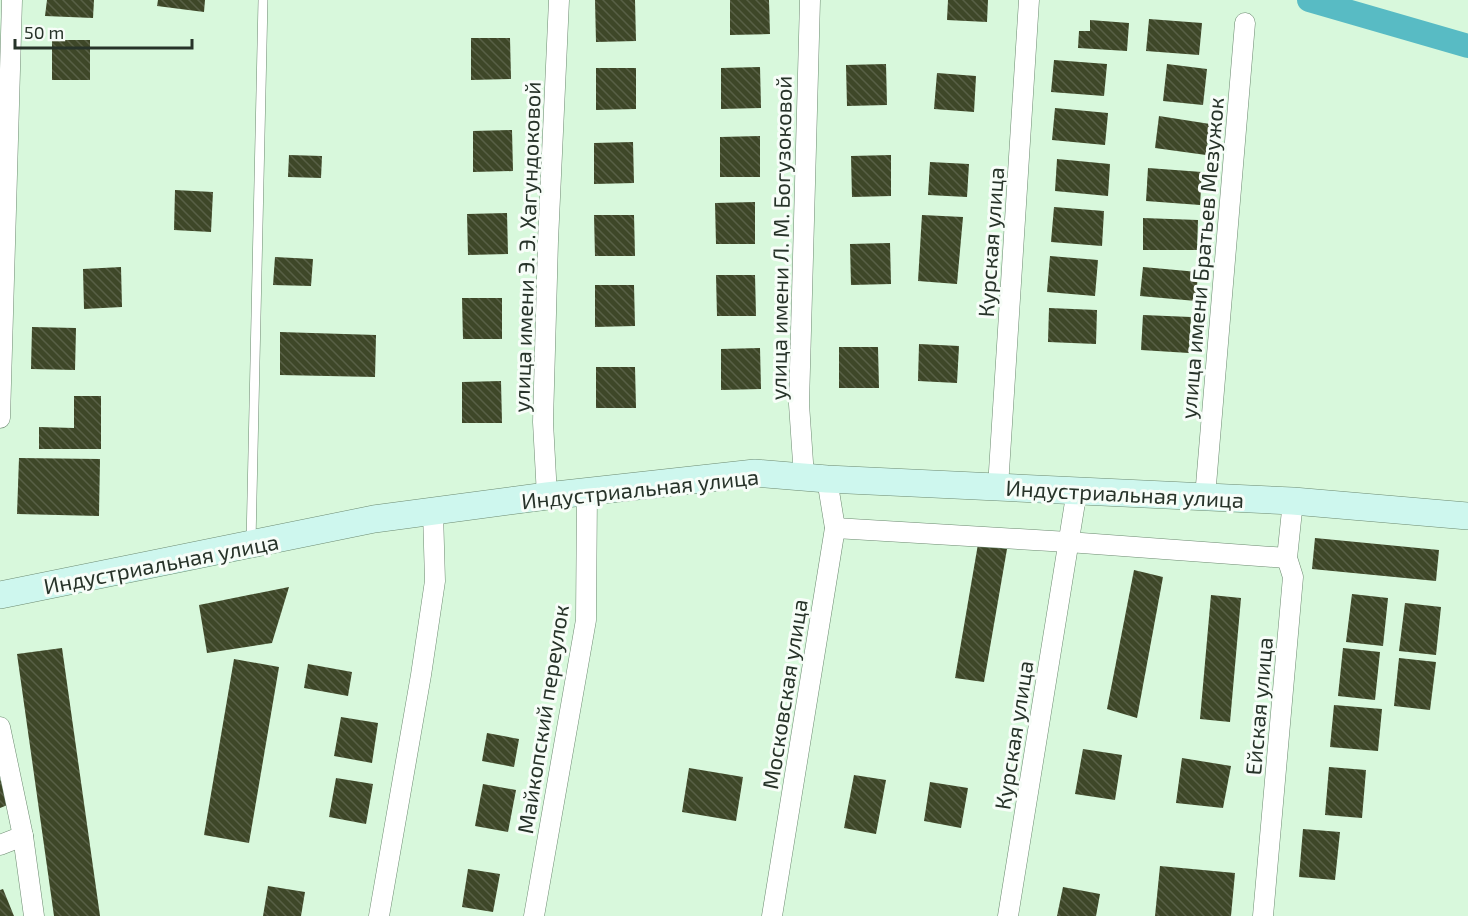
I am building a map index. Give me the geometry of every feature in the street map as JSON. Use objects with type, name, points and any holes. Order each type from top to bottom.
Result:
[{"type":"street","points":[[0,418],[12,0]]},
{"type":"street","name":"улица имени Э. Э. Хагундоковой","points":[[547,496],[543,422],[548,241],[559,0]]},
{"type":"street","name":"улица имени Л. М. Богузоковой","points":[[810,0],[799,404],[816,478]]},
{"type":"street","name":"Курская улица","points":[[998,487],[1029,0]]},
{"type":"street","name":"улица имени Братьев Мезужок","points":[[1206,497],[1245,23]]},
{"type":"street","name":"Индустриальная улица","points":[[0,595],[374,519],[547,496],[755,473],[816,478],[1293,501],[1468,516]]},
{"type":"street","name":"Московская улица","points":[[772,916],[835,528],[816,478]]},
{"type":"street","name":"Курская улица","points":[[1008,916],[1077,490]]},
{"type":"street","name":"Майкопский переулок","points":[[534,916],[586,620],[587,492]]},
{"type":"street","name":"Ейская улица","points":[[1263,916],[1293,576],[1287,558],[1293,501]]},
{"type":"street","points":[[379,916],[435,581],[433,512]]},
{"type":"street","points":[[835,528],[1287,558]]},
{"type":"street","points":[[0,727],[23,836],[34,916]]},
{"type":"street","points":[[0,845],[23,836]]},
{"type":"lane","points":[[251,545],[263,0]]},
{"type":"building","points":[[47,0],[94,0],[93,18],[45,16]]},
{"type":"building","points":[[158,0],[205,0],[204,12],[157,6]]},
{"type":"building","points":[[595,0],[635,0],[636,41],[596,42]]},
{"type":"building","points":[[730,0],[769,0],[770,34],[730,35]]},
{"type":"building","points":[[948,0],[988,0],[987,22],[947,20]]},
{"type":"building","points":[[1149,19],[1202,23],[1199,55],[1146,51]]},
{"type":"building","points":[[1090,20],[1129,23],[1127,51],[1078,48],[1079,31],[1090,31]]},
{"type":"building","points":[[471,38],[510,38],[511,79],[471,80]]},
{"type":"building","points":[[52,40],[90,40],[90,80],[52,80]]},
{"type":"building","points":[[1054,60],[1107,64],[1104,96],[1051,92]]},
{"type":"building","points":[[886,64],[887,105],[847,106],[846,65]]},
{"type":"building","points":[[1167,64],[1207,69],[1203,105],[1163,101]]},
{"type":"building","points":[[760,67],[761,108],[721,109],[721,68]]},
{"type":"building","points":[[596,68],[636,68],[636,109],[596,110]]},
{"type":"building","points":[[937,73],[976,76],[974,112],[934,109]]},
{"type":"building","points":[[1055,108],[1108,113],[1105,145],[1052,140]]},
{"type":"building","points":[[1159,116],[1210,124],[1206,155],[1155,148]]},
{"type":"building","points":[[512,130],[513,171],[473,172],[473,131]]},
{"type":"building","points":[[760,136],[760,177],[720,177],[720,137]]},
{"type":"building","points":[[633,142],[634,183],[594,184],[594,143]]},
{"type":"building","points":[[289,155],[322,156],[321,178],[288,177]]},
{"type":"building","points":[[891,155],[891,196],[852,197],[851,156]]},
{"type":"building","points":[[1057,159],[1110,164],[1108,196],[1055,191]]},
{"type":"building","points":[[930,162],[969,164],[967,197],[928,195]]},
{"type":"building","points":[[1148,168],[1202,172],[1200,205],[1146,201]]},
{"type":"building","points":[[175,190],[213,192],[211,232],[174,230]]},
{"type":"building","points":[[755,202],[755,244],[716,244],[715,203]]},
{"type":"building","points":[[1054,207],[1104,211],[1102,246],[1051,242]]},
{"type":"building","points":[[507,213],[508,254],[468,255],[467,214]]},
{"type":"building","points":[[594,215],[634,215],[635,256],[595,256]]},
{"type":"building","points":[[922,215],[963,217],[957,284],[918,281]]},
{"type":"building","points":[[1143,218],[1198,220],[1197,250],[1143,250]]},
{"type":"building","points":[[890,243],[891,284],[851,285],[850,244]]},
{"type":"building","points":[[1050,256],[1098,260],[1095,296],[1047,292]]},
{"type":"building","points":[[275,257],[313,259],[311,286],[273,285]]},
{"type":"building","points":[[121,267],[122,307],[84,309],[83,269]]},
{"type":"building","points":[[1143,267],[1198,272],[1196,301],[1140,296]]},
{"type":"building","points":[[716,275],[755,275],[756,316],[717,316]]},
{"type":"building","points":[[595,285],[634,285],[635,326],[595,327]]},
{"type":"building","points":[[462,298],[502,298],[502,339],[463,339]]},
{"type":"building","points":[[1049,308],[1097,310],[1096,344],[1048,342]]},
{"type":"building","points":[[1143,315],[1191,317],[1189,353],[1141,350]]},
{"type":"building","points":[[32,327],[76,328],[75,370],[31,369]]},
{"type":"building","points":[[280,332],[376,335],[375,377],[280,375]]},
{"type":"building","points":[[919,344],[959,346],[957,383],[918,381]]},
{"type":"building","points":[[839,347],[878,347],[879,388],[839,388]]},
{"type":"building","points":[[760,348],[761,389],[721,390],[721,349]]},
{"type":"building","points":[[596,367],[635,367],[636,408],[596,408]]},
{"type":"building","points":[[501,381],[502,423],[462,423],[462,382]]},
{"type":"building","points":[[74,396],[101,396],[101,449],[39,449],[39,427],[74,428]]},
{"type":"building","points":[[19,458],[100,459],[99,516],[17,514]]},
{"type":"building","points":[[1315,538],[1439,550],[1436,581],[1312,569]]},
{"type":"building","points":[[978,544],[1007,549],[984,682],[955,678]]},
{"type":"building","points":[[1134,570],[1163,577],[1137,718],[1107,709]]},
{"type":"building","points":[[289,587],[272,643],[207,653],[199,605]]},
{"type":"building","points":[[1352,594],[1388,598],[1383,646],[1346,642]]},
{"type":"building","points":[[1211,595],[1241,598],[1230,722],[1200,719]]},
{"type":"building","points":[[1405,603],[1441,607],[1436,655],[1399,651]]},
{"type":"building","points":[[62,648],[100,916],[54,916],[17,654]]},
{"type":"building","points":[[1343,648],[1380,652],[1375,700],[1338,696]]},
{"type":"building","points":[[1399,658],[1436,662],[1430,710],[1394,706]]},
{"type":"building","points":[[234,659],[279,667],[249,843],[204,835]]},
{"type":"building","points":[[308,664],[352,672],[348,696],[304,688]]},
{"type":"building","points":[[1334,705],[1382,709],[1378,751],[1330,747]]},
{"type":"building","points":[[341,717],[378,723],[372,763],[334,756]]},
{"type":"building","points":[[487,733],[519,739],[514,767],[482,761]]},
{"type":"building","points":[[1083,749],[1122,755],[1115,800],[1075,794]]},
{"type":"building","points":[[1182,758],[1231,766],[1223,808],[1176,803]]},
{"type":"building","points":[[1329,767],[1366,770],[1362,818],[1325,815]]},
{"type":"building","points":[[689,768],[743,777],[736,821],[682,812]]},
{"type":"building","points":[[854,775],[886,780],[876,834],[844,828]]},
{"type":"building","points":[[336,778],[373,784],[366,824],[329,817]]},
{"type":"building","points":[[0,779],[10,804],[0,808]]},
{"type":"building","points":[[930,782],[968,788],[961,828],[924,821]]},
{"type":"building","points":[[483,784],[516,790],[508,832],[475,826]]},
{"type":"building","points":[[1303,829],[1340,832],[1335,880],[1299,877]]},
{"type":"building","points":[[1160,866],[1235,873],[1231,916],[1155,916]]},
{"type":"building","points":[[468,869],[500,874],[493,912],[462,907]]},
{"type":"building","points":[[268,886],[305,892],[301,916],[263,916]]},
{"type":"building","points":[[1063,887],[1100,894],[1096,916],[1057,916]]},
{"type":"building","points":[[3,889],[14,916],[0,916],[0,890]]},
{"type":"waterway","points":[[1309,0],[1468,46]]}]
